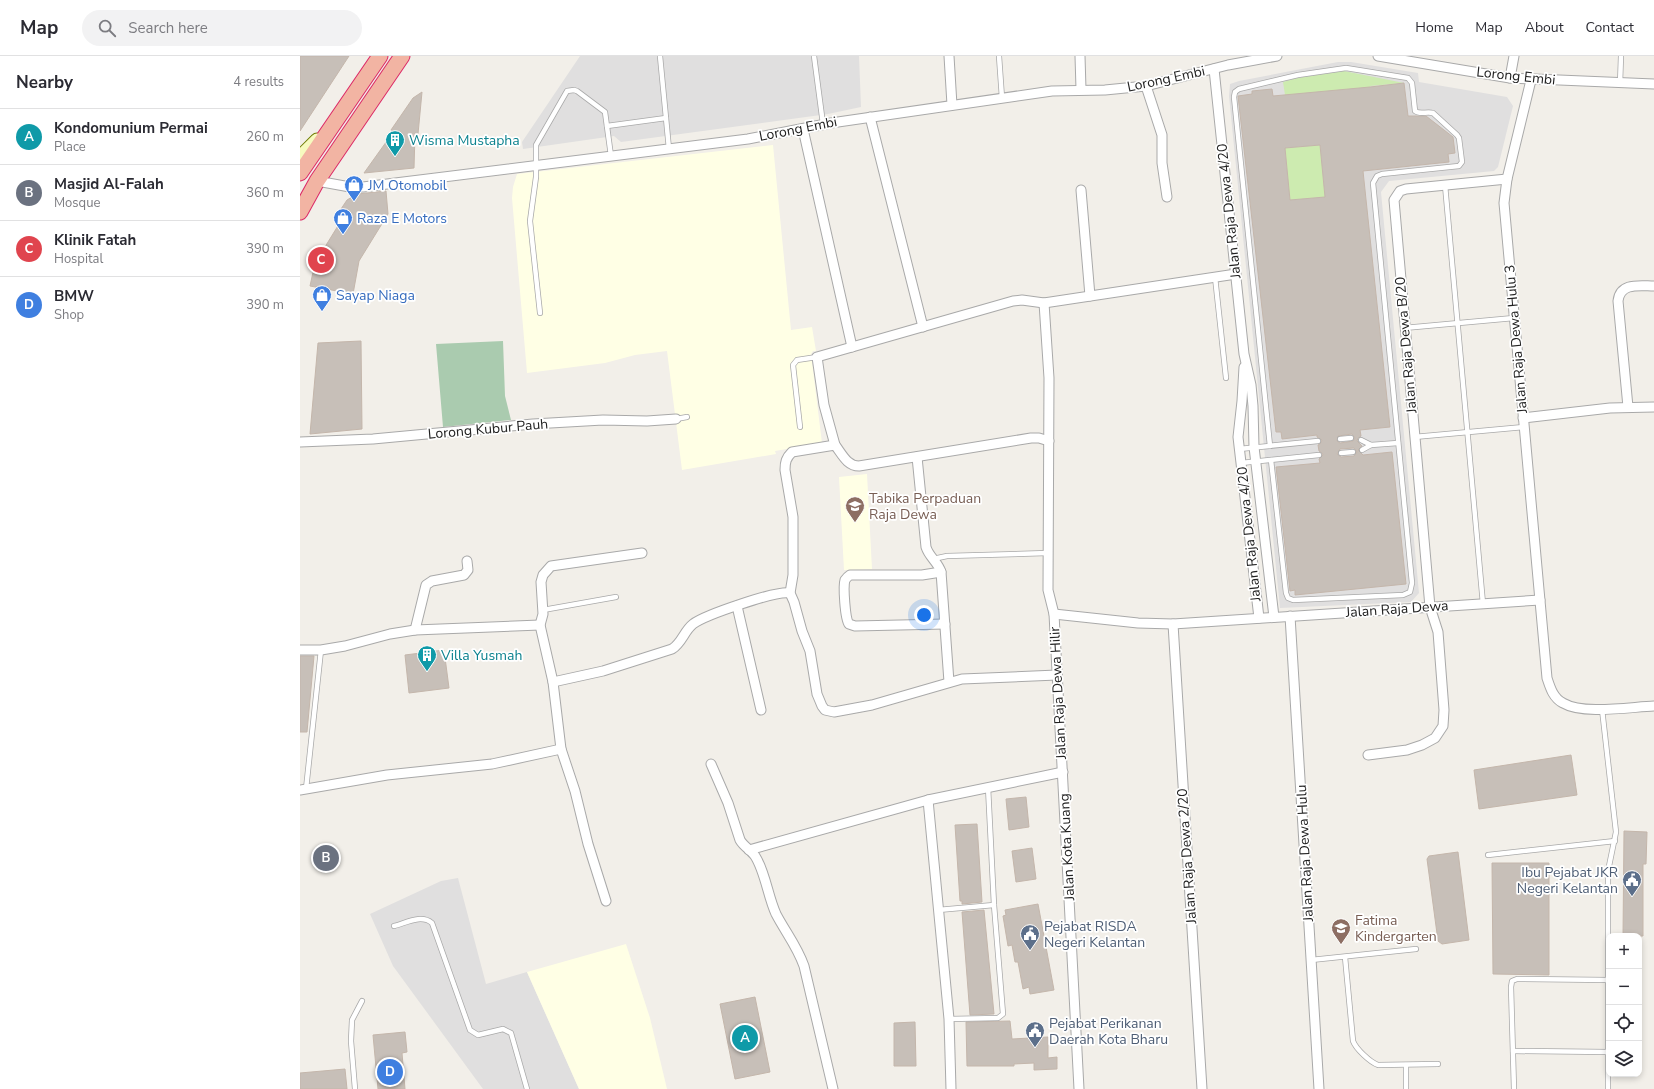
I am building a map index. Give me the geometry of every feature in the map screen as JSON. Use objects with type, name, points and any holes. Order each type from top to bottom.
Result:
[{"type":"highway","points":[[300,174],[380,56]]},
{"type":"highway","points":[[300,212],[316,181],[402,56]]},
{"type":"main road","points":[[303,152],[332,126]]},
{"type":"street","points":[[949,56],[952,105]]},
{"type":"street","points":[[1080,56],[1080,89]]},
{"type":"street","name":"Lorong Embi","points":[[316,181],[350,187],[363,187],[748,139],[823,124],[1052,91],[1080,89],[1105,90],[1146,86],[1258,58],[1277,56]]},
{"type":"street","name":"Lorong Embi","points":[[1378,56],[1510,78],[1620,84],[1654,84]]},
{"type":"street","points":[[1510,78],[1514,56]]},
{"type":"street","name":"Jalan Raja Dewa 4/20","points":[[1214,69],[1244,354],[1254,406],[1254,447],[1274,617]]},
{"type":"street","name":"Jalan Raja Dewa Hulu 3","points":[[1530,80],[1506,179],[1504,208],[1540,600]]},
{"type":"street","points":[[1146,86],[1162,135],[1162,163],[1167,197]]},
{"type":"street","points":[[870,117],[923,327]]},
{"type":"street","points":[[803,129],[852,347]]},
{"type":"street","name":"Jalan Raja Dewa B/20","points":[[1368,755],[1407,750],[1422,745],[1435,738],[1443,726],[1444,710],[1438,632],[1430,607],[1404,328],[1394,200],[1400,191],[1406,189],[1506,179]]},
{"type":"street","points":[[1081,190],[1090,296]]},
{"type":"street","points":[[1049,441],[1040,438],[1031,438],[853,466],[849,463],[836,445],[824,405],[817,357],[1014,301],[1022,300],[1044,303],[1236,274]]},
{"type":"street","points":[[1628,407],[1618,301],[1619,295],[1621,291],[1627,287],[1654,286]]},
{"type":"street","name":"Jalan Raja Dewa Hilir","points":[[1044,303],[1049,378],[1048,590],[1054,614],[1063,772]]},
{"type":"street","name":"Jalan Raja Dewa 4/20","points":[[1244,354],[1242,401],[1238,431],[1239,449],[1259,618]]},
{"type":"street","points":[[1523,418],[1610,408],[1654,407]]},
{"type":"street","name":"Lorong Kubur Pauh","points":[[300,442],[373,439],[548,423],[604,420],[647,421],[676,419]]},
{"type":"street","points":[[836,445],[792,452],[787,457],[785,463],[793,517],[793,575],[790,593],[810,651],[817,694],[822,706],[826,710],[834,712],[872,706],[949,682],[976,678],[1057,675]]},
{"type":"street","points":[[917,457],[925,541],[928,553],[941,572],[949,682]]},
{"type":"street","points":[[606,901],[588,844],[575,791],[561,749],[553,682],[540,625],[543,610],[541,582],[542,574],[551,566],[642,553]]},
{"type":"street","points":[[414,630],[426,585],[432,581],[464,575],[468,570],[467,561]]},
{"type":"street","points":[[941,572],[922,575],[850,575],[847,577],[845,584],[846,618],[849,624],[855,626],[945,624]]},
{"type":"street","points":[[553,682],[602,671],[672,650],[681,642],[692,625],[737,606],[780,592],[790,593]]},
{"type":"street","points":[[1540,600],[1547,678],[1552,693],[1562,703],[1574,708],[1586,710],[1654,706]]},
{"type":"street","name":"Jalan Raja Dewa","points":[[1054,614],[1138,623],[1173,624],[1540,600]]},
{"type":"street","points":[[737,606],[761,710]]},
{"type":"street","name":"Jalan Raja Dewa Hulu","points":[[1290,616],[1319,1089]]},
{"type":"street","name":"Jalan Raja Dewa 2/20","points":[[1173,624],[1202,1089]]},
{"type":"street","points":[[300,650],[320,650],[345,646],[390,634],[414,630],[540,625]]},
{"type":"street","points":[[303,790],[387,775],[492,764],[561,749]]},
{"type":"street","points":[[710,764],[728,803],[740,840],[758,861],[774,909],[782,925],[799,950],[833,1089]]},
{"type":"street","points":[[749,850],[928,800],[1063,772]]},
{"type":"street","name":"Jalan Kota Kuang","points":[[1063,772],[1079,1089]]},
{"type":"street","points":[[928,800],[949,1019],[951,1089]]},
{"type":"lane","points":[[660,56],[669,149]]},
{"type":"lane","points":[[814,56],[823,124]]},
{"type":"lane","points":[[999,56],[1002,98]]},
{"type":"lane","points":[[1620,84],[1621,56]]},
{"type":"lane","points":[[1270,446],[1235,105],[1235,92],[1239,89],[1298,74],[1346,68],[1408,78],[1412,83],[1415,111],[1418,113],[1433,113],[1459,138],[1462,162],[1460,165],[1382,174],[1377,176],[1373,183],[1412,583],[1410,592],[1403,595],[1293,600],[1288,598],[1286,593],[1271,460]]},
{"type":"lane","points":[[540,313],[530,221],[536,177],[536,144],[567,91],[577,91],[602,108],[606,114],[611,156]]},
{"type":"lane","points":[[607,126],[666,118]]},
{"type":"lane","points":[[1445,185],[1483,604]]},
{"type":"lane","points":[[1215,277],[1226,378]]},
{"type":"lane","points":[[1404,328],[1514,318]]},
{"type":"lane","points":[[800,426],[793,365],[798,360],[817,357]]},
{"type":"lane","points":[[676,419],[687,418]]},
{"type":"lane","points":[[1414,437],[1524,427]]},
{"type":"lane","points":[[1340,439],[1351,438]]},
{"type":"lane","points":[[1361,440],[1371,445]]},
{"type":"lane","points":[[1239,449],[1318,441]]},
{"type":"lane","points":[[1362,450],[1371,445],[1398,443]]},
{"type":"lane","points":[[1341,453],[1353,452]]},
{"type":"lane","points":[[1241,463],[1319,455]]},
{"type":"lane","points":[[933,559],[947,556],[1048,553]]},
{"type":"lane","points":[[543,610],[616,597]]},
{"type":"lane","points":[[303,790],[320,650]]},
{"type":"lane","points":[[1602,709],[1616,832],[1608,871],[1608,969]]},
{"type":"lane","points":[[949,1019],[998,1018],[1003,1014],[994,905],[988,787]]},
{"type":"lane","points":[[1488,855],[1615,840]]},
{"type":"lane","points":[[938,910],[994,905]]},
{"type":"lane","points":[[394,926],[419,919],[424,919],[432,923],[470,1030],[478,1035],[503,1029],[511,1034],[527,1089]]},
{"type":"lane","points":[[1311,960],[1416,949]]},
{"type":"lane","points":[[1345,957],[1354,1043],[1376,1065],[1438,1064]]},
{"type":"lane","points":[[1514,1089],[1512,981],[1517,979],[1606,980]]},
{"type":"lane","points":[[356,1089],[351,1034],[352,1020],[362,1001]]},
{"type":"lane","points":[[1608,1005],[1608,1041]]},
{"type":"lane","points":[[1513,1051],[1606,1052]]},
{"type":"lane","points":[[1406,1065],[1406,1089]]},
{"type":"lane","points":[[1608,1077],[1608,1089]]},
{"type":"shaded area","points":[[580,56],[859,56],[861,107],[828,114],[621,142],[614,136],[523,149],[522,142]]},
{"type":"shaded area","points":[[1338,62],[1351,62],[1418,73],[1419,82],[1507,97],[1513,106],[1498,167],[1494,171],[1389,181],[1381,192],[1419,593],[1411,602],[1280,608],[1229,96],[1230,84]]},
{"type":"shaded area","points":[[773,145],[791,330],[812,327],[816,351],[813,351],[811,354],[822,443],[775,451],[776,454],[682,470],[667,351],[635,355],[605,363],[527,373],[512,198],[513,187],[517,174]]},
{"type":"shaded area","points":[[503,341],[505,396],[511,420],[443,427],[436,344]]},
{"type":"shaded area","name":"Tabika Perpaduan Raja Dewa","points":[[867,474],[872,569],[844,570],[839,477]]},
{"type":"shaded area","points":[[458,878],[486,984],[527,972],[579,1089],[483,1089],[393,966],[370,914],[441,881]]},
{"type":"shaded area","points":[[626,944],[650,1018],[667,1089],[579,1089],[527,972]]},
{"type":"green space","points":[[1344,71],[1404,83],[1370,86],[1371,94],[1285,95],[1283,82],[1297,78]]},
{"type":"green space","points":[[1320,145],[1325,197],[1290,200],[1285,148]]},
{"type":"building","points":[[300,56],[349,56],[300,131]]},
{"type":"building","points":[[1404,83],[1408,116],[1426,116],[1453,137],[1455,153],[1448,154],[1449,162],[1363,171],[1390,427],[1360,430],[1361,436],[1357,441],[1362,446],[1358,450],[1363,455],[1392,452],[1406,584],[1295,595],[1295,590],[1290,591],[1276,467],[1320,463],[1319,459],[1323,455],[1319,451],[1318,445],[1322,440],[1317,437],[1317,435],[1282,439],[1281,432],[1276,432],[1238,96],[1252,94],[1252,91],[1272,89],[1273,96]],"holes":[[[1320,145],[1325,197],[1290,200],[1285,148]],[[1352,434],[1355,438],[1353,441],[1340,443],[1337,441],[1338,436]],[[1354,448],[1357,452],[1354,456],[1341,457],[1337,454],[1340,449]]]},
{"type":"building","points":[[422,92],[418,134],[415,133],[414,168],[364,173],[394,131],[391,130],[413,98]]},
{"type":"building","points":[[386,191],[388,214],[359,261],[353,294],[310,286],[317,254],[320,255],[344,216],[339,212],[347,200],[357,194]]},
{"type":"building","points":[[361,341],[362,429],[310,434],[318,343]]},
{"type":"building","name":"Villa Yusmah","points":[[444,650],[449,688],[409,693],[405,655]]},
{"type":"building","points":[[300,656],[314,656],[307,732],[300,732]]},
{"type":"building","points":[[1571,755],[1577,795],[1479,809],[1474,770]]},
{"type":"building","points":[[1026,797],[1029,827],[1009,830],[1006,799]]},
{"type":"building","points":[[977,824],[982,902],[962,904],[962,901],[960,901],[955,825]]},
{"type":"building","points":[[1624,831],[1647,832],[1646,864],[1643,864],[1643,936],[1642,933],[1623,933]]},
{"type":"building","points":[[1032,848],[1036,879],[1016,882],[1012,851]]},
{"type":"building","points":[[1458,852],[1469,940],[1442,944],[1438,941],[1427,859],[1429,856]]},
{"type":"building","points":[[1492,863],[1549,863],[1549,975],[1493,974]]},
{"type":"building","name":"Pejabat RISDA Negeri Kelantan","points":[[1038,904],[1054,990],[1030,994],[1029,987],[1023,989],[1018,962],[1015,962],[1012,945],[1008,946],[1003,916],[1006,915],[1005,910]]},
{"type":"building","points":[[984,910],[994,1014],[970,1015],[962,912]]},
{"type":"building","points":[[755,997],[770,1072],[735,1079],[720,1004]]},
{"type":"building","points":[[1010,1021],[1012,1039],[1048,1037],[1048,1058],[1057,1057],[1057,1069],[1034,1070],[1034,1063],[1014,1064],[1014,1066],[967,1066],[966,1022]]},
{"type":"building","points":[[915,1022],[916,1066],[894,1066],[894,1023]]},
{"type":"building","points":[[405,1032],[407,1052],[402,1053],[405,1089],[378,1089],[373,1035]]},
{"type":"building","points":[[345,1069],[347,1089],[300,1089],[300,1073]]},
{"type":"place","name":"Wisma Mustapha","points":[[395,157]]},
{"type":"place","name":"JM Otomobil","points":[[354,202]]},
{"type":"place","name":"Raza E Motors","points":[[343,235]]},
{"type":"place","name":"Klinik Fatah","points":[[321,260]]},
{"type":"place","name":"Sayap Niaga","points":[[322,312]]},
{"type":"place","name":"Tabika Perpaduan Raja Dewa","points":[[855,523]]},
{"type":"place","name":"Villa Yusmah","points":[[427,672]]},
{"type":"place","name":"Masjid Al-Falah","points":[[326,858]]},
{"type":"place","name":"Ibu Pejabat JKR Negeri Kelantan","points":[[1632,897]]},
{"type":"place","name":"Fatima Kindergarten","points":[[1341,945]]},
{"type":"place","name":"Pejabat RISDA Negeri Kelantan","points":[[1030,951]]},
{"type":"place","name":"Kondomunium Permai","points":[[745,1038]]},
{"type":"place","name":"Pejabat Perikanan Daerah Kota Bharu","points":[[1035,1048]]},
{"type":"place","name":"BMW","points":[[390,1072]]}]
